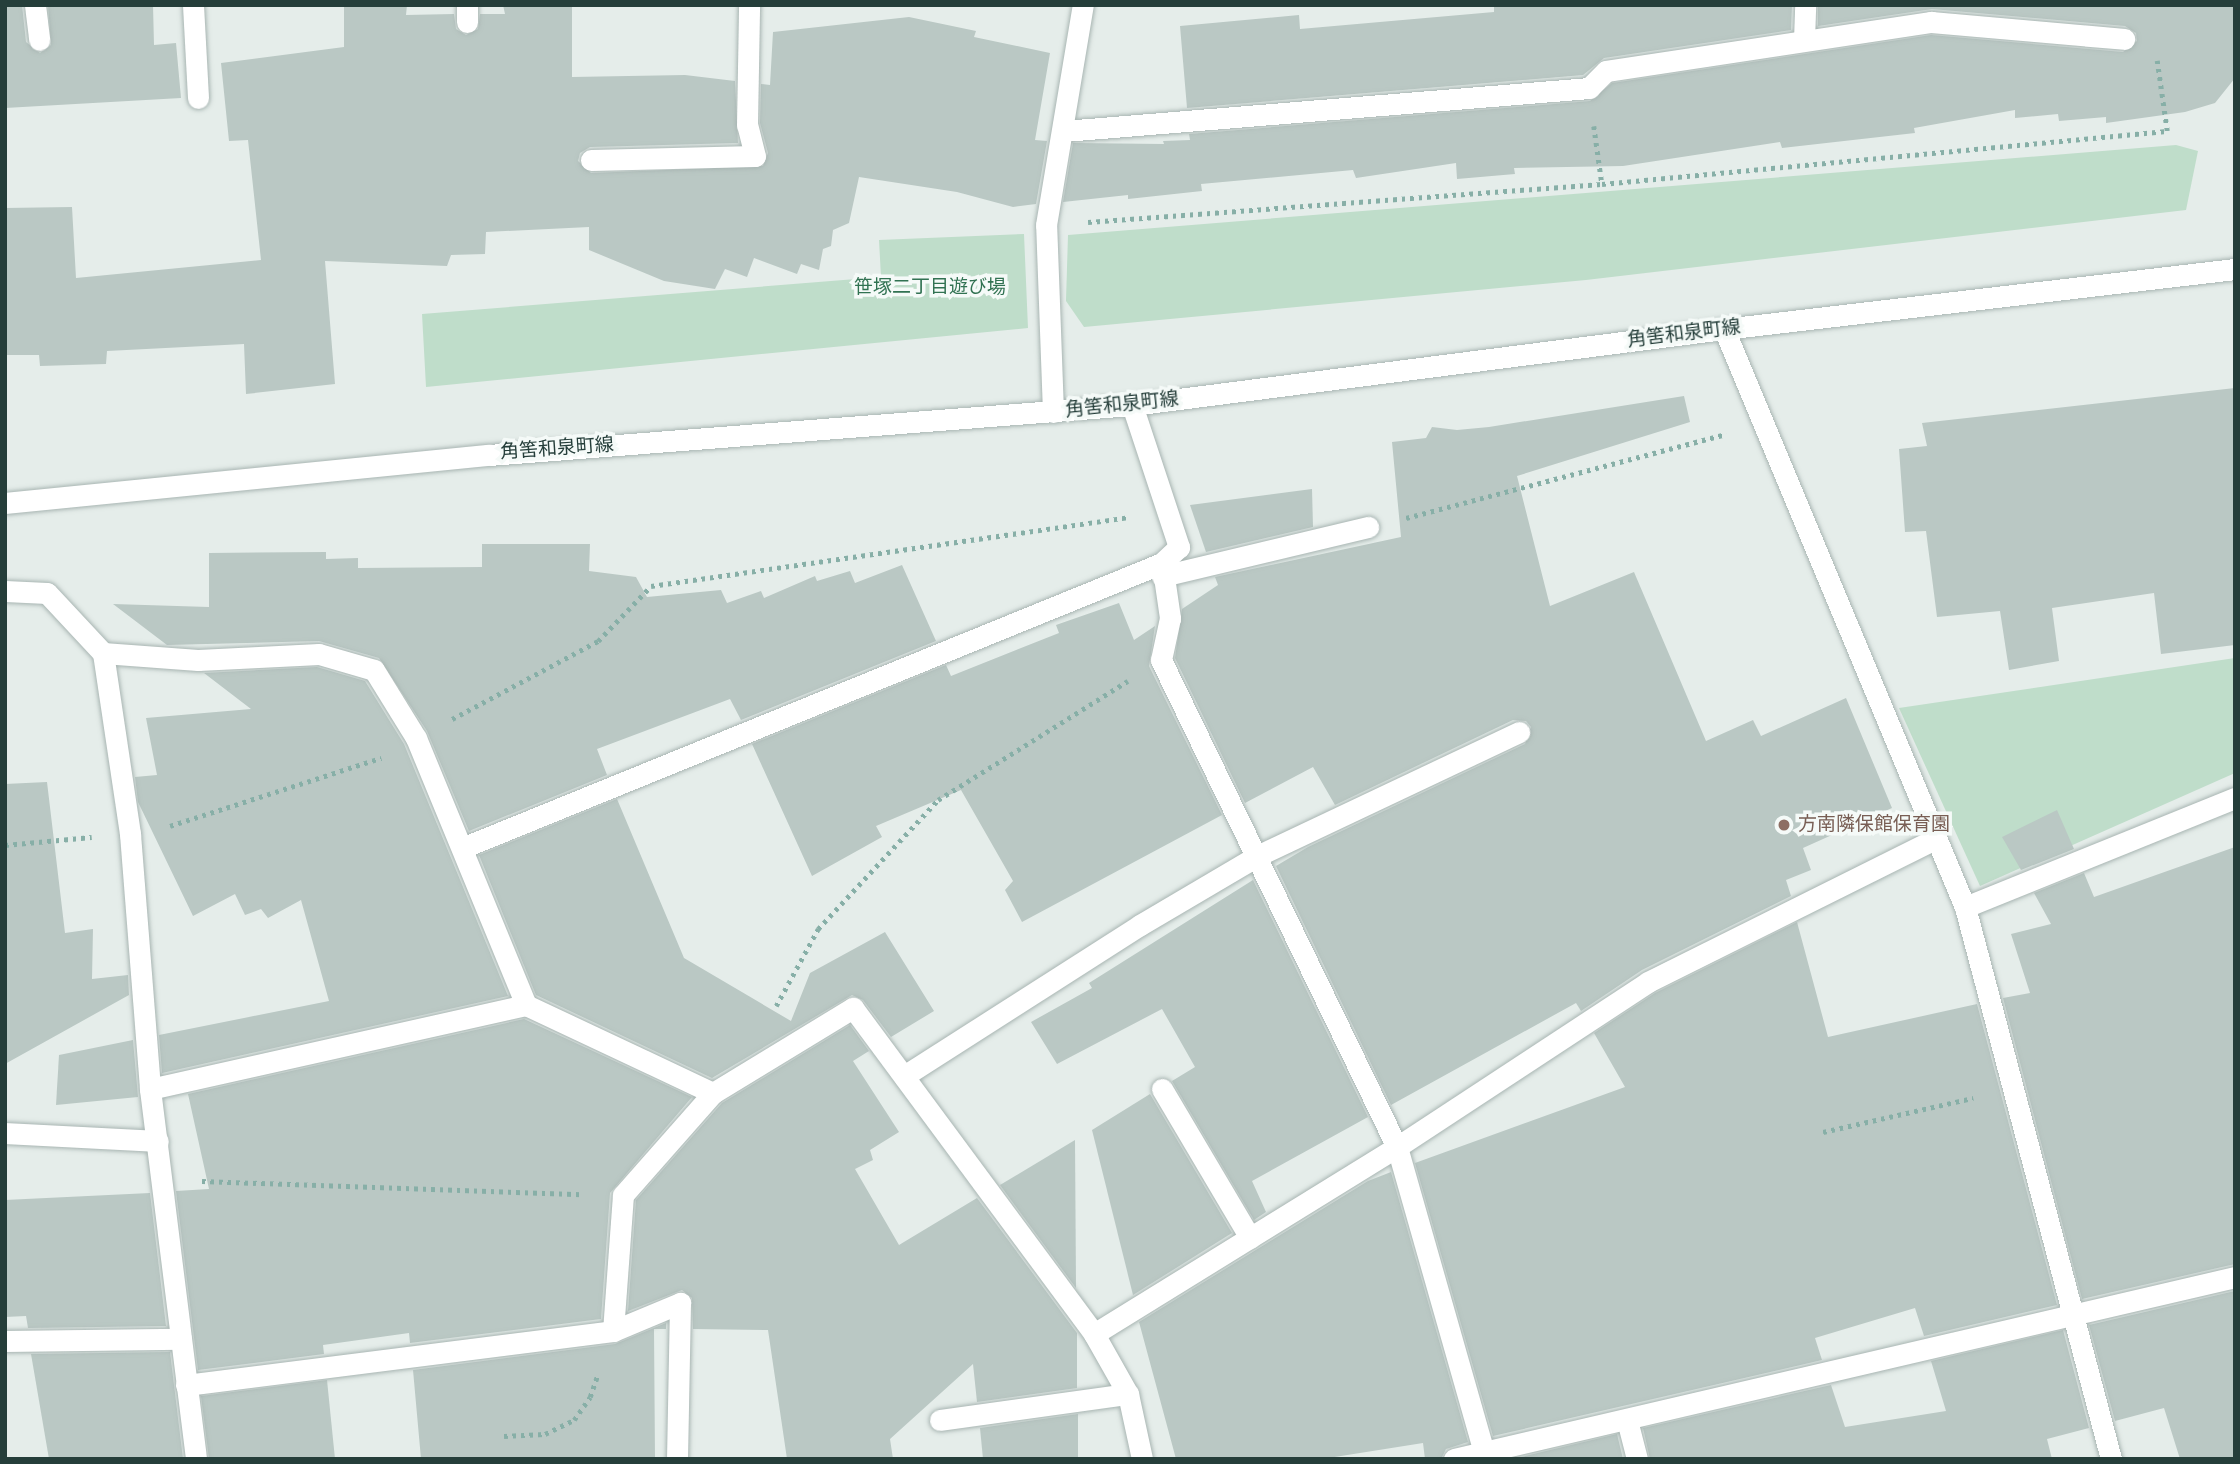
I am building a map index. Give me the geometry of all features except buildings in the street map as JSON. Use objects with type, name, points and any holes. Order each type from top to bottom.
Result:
[{"type":"main road","points":[[35,5],[39,40]]},
{"type":"main road","points":[[194,5],[198,98]]},
{"type":"main road","points":[[591,160],[755,156],[747,125],[749,5]]},
{"type":"main road","points":[[1053,412],[1046,225],[1064,131],[1083,5]]},
{"type":"main road","points":[[1804,40],[1805,5]]},
{"type":"main road","points":[[1064,131],[1589,88],[1606,71],[1931,22],[2124,38]]},
{"type":"main road","name":"角筈和泉町線","points":[[5,503],[489,454],[1132,405],[1724,329],[2235,269]]},
{"type":"main road","points":[[1724,329],[1965,907],[2070,1314],[2111,1459]]},
{"type":"main road","points":[[1132,405],[1180,547],[1158,569]]},
{"type":"main road","points":[[462,848],[1158,569],[1368,527]]},
{"type":"main road","points":[[1158,569],[1170,618],[1161,660],[1397,1147],[1484,1452]]},
{"type":"main road","points":[[5,592],[47,593],[103,653],[130,834],[150,1089],[196,1459]]},
{"type":"main road","points":[[103,653],[198,660],[319,654],[374,670],[416,738],[526,1005]]},
{"type":"main road","points":[[904,1076],[1140,925],[1258,856],[1519,732]]},
{"type":"main road","points":[[1965,907],[2235,798]]},
{"type":"main road","points":[[1094,1334],[1397,1147],[1648,982],[1935,839]]},
{"type":"main road","points":[[150,1089],[526,1005],[713,1093]]},
{"type":"main road","points":[[613,1331],[623,1195],[713,1093],[853,1007],[1094,1334],[1128,1394],[1142,1459]]},
{"type":"main road","points":[[1162,1089],[1250,1238]]},
{"type":"main road","points":[[5,1132],[158,1141]]},
{"type":"main road","points":[[1454,1459],[2235,1277]]},
{"type":"main road","points":[[186,1385],[613,1331],[680,1303],[677,1459]]},
{"type":"main road","points":[[5,1340],[181,1339]]},
{"type":"main road","points":[[940,1420],[1128,1394]]},
{"type":"main road","points":[[1627,1420],[1637,1459]]},
{"type":"path","points":[[1046,225],[1602,184],[2167,131],[2154,47],[2124,38]]},
{"type":"path","points":[[1589,88],[1602,184]]},
{"type":"path","points":[[1368,527],[1764,424]]},
{"type":"path","points":[[5,845],[159,829],[405,751],[416,738],[598,641],[651,586],[1131,516],[1158,569]]},
{"type":"path","points":[[773,1012],[818,929],[938,800],[1161,660]]},
{"type":"path","points":[[1824,1132],[2012,1090]]},
{"type":"path","points":[[163,1177],[244,1185],[623,1195]]},
{"type":"path","points":[[504,1436],[545,1434],[574,1420],[590,1397],[613,1331]]},
{"type":"green space","points":[[2176,145],[2198,151],[2186,210],[1586,280],[1084,327],[1066,301],[1068,235]]},
{"type":"green space","name":"笹塚二丁目遊び場","points":[[1024,234],[1028,328],[426,387],[422,314],[881,277],[879,240]]},
{"type":"green space","points":[[2235,658],[2235,773],[1980,886],[1899,708]]},
{"type":"place","name":"方南隣保館保育園","points":[[1784,825]]}]
